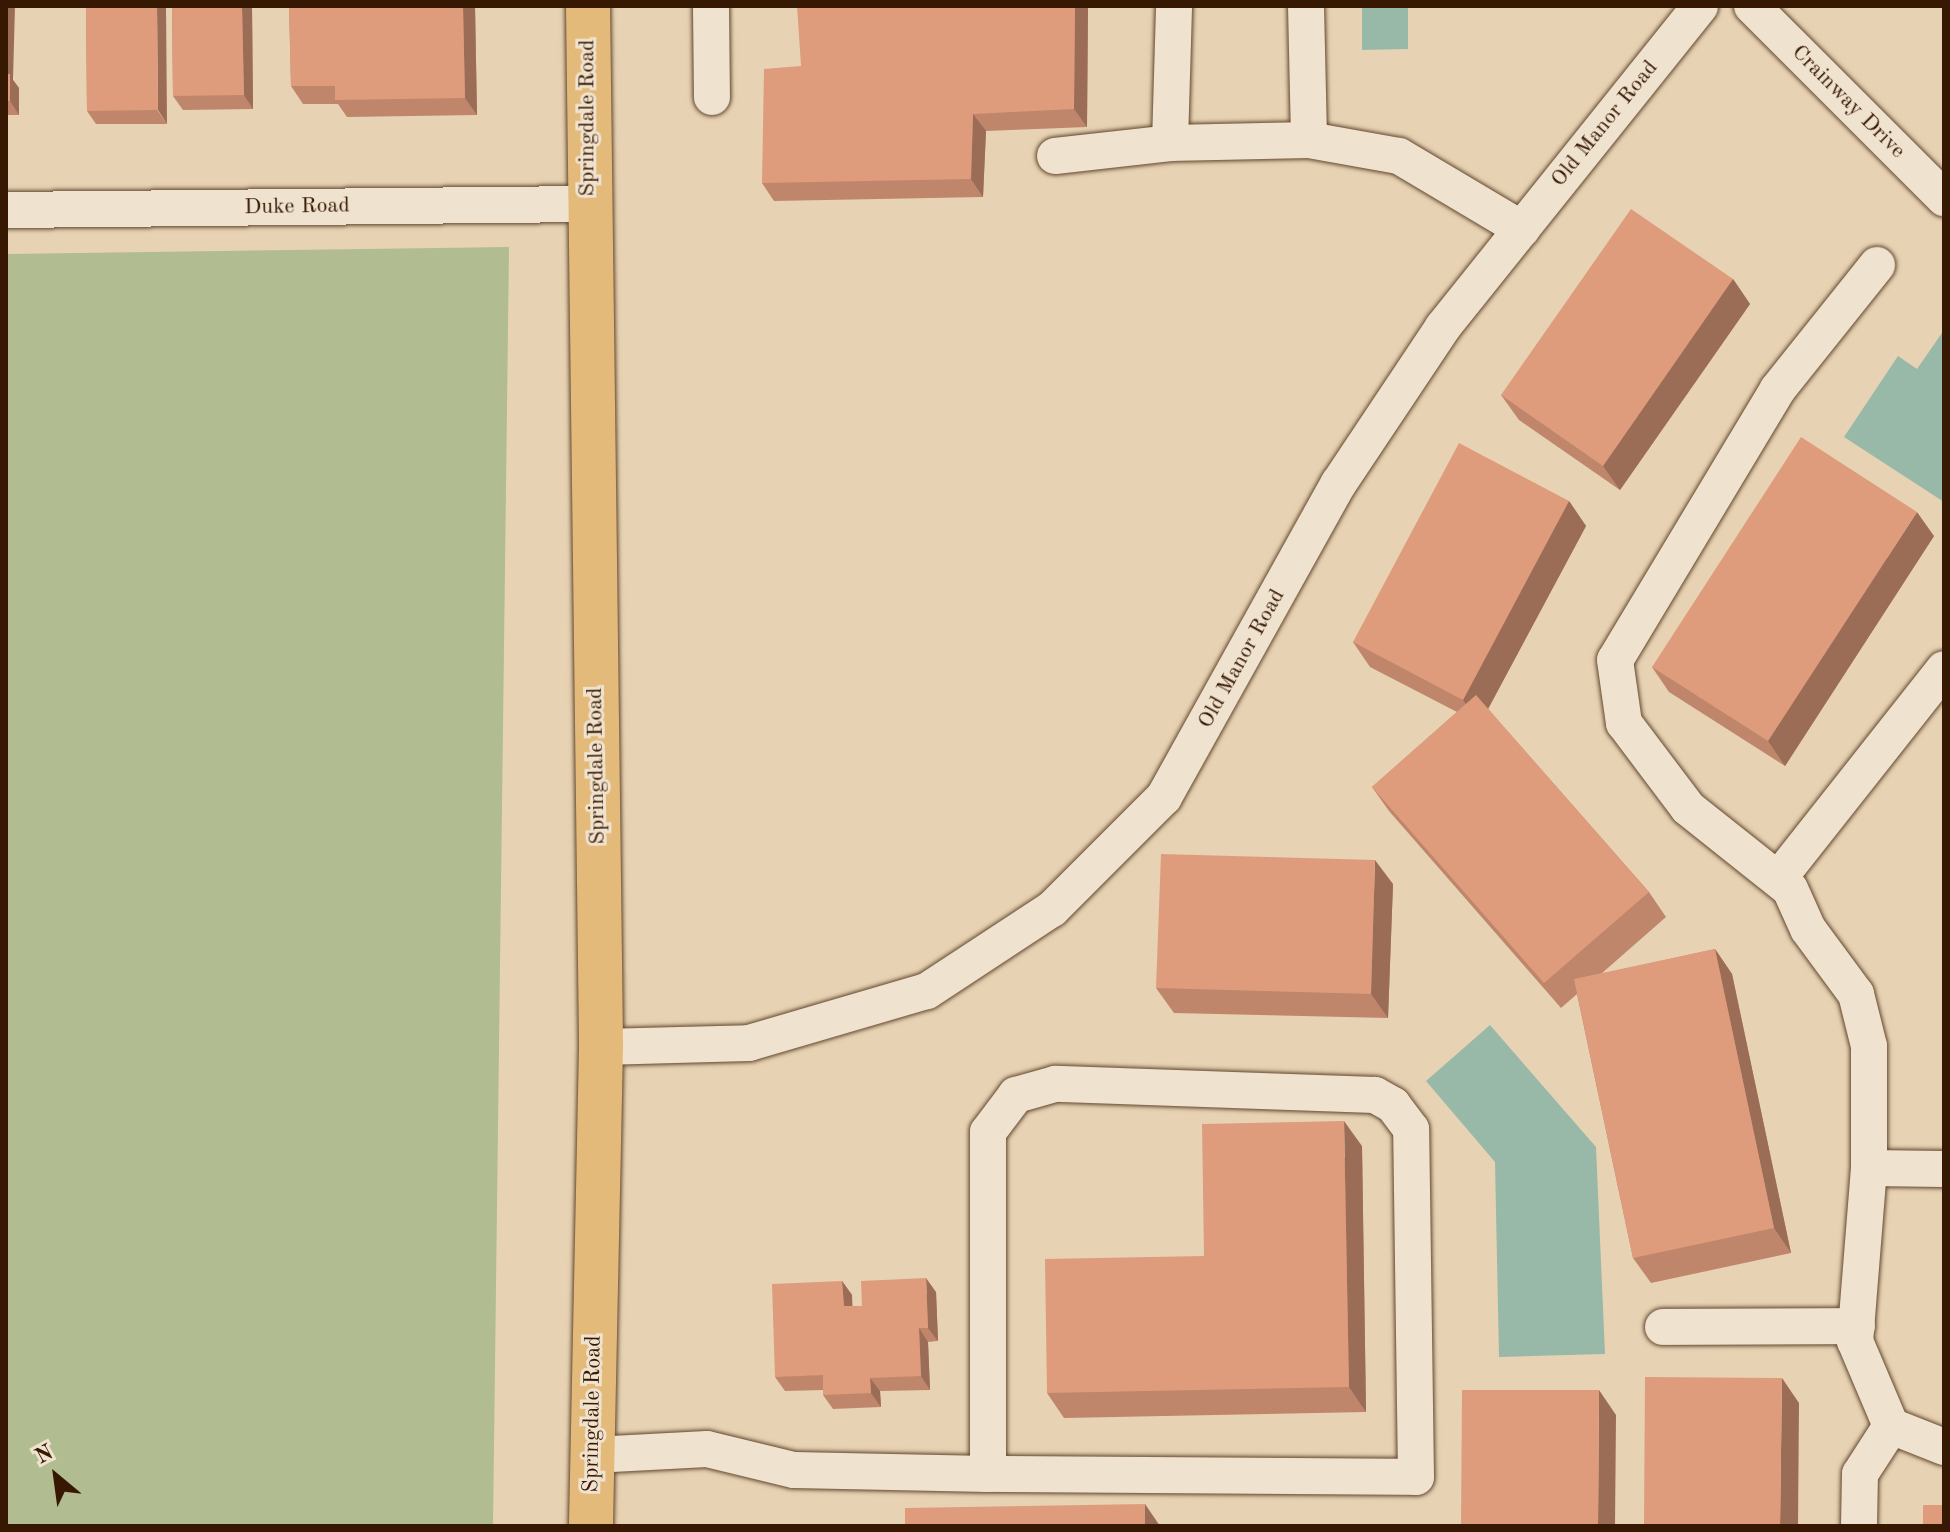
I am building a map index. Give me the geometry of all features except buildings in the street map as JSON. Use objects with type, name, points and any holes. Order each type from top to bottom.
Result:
[{"type":"main road","name":"Springdale Road","points":[[588,6],[588,204],[601,1047],[591,1526]]},
{"type":"street","points":[[711,6],[712,97]]},
{"type":"street","points":[[1170,143],[1174,6]]},
{"type":"street","points":[[1306,6],[1309,140]]},
{"type":"street","name":"Old Manor Road","points":[[601,1047],[749,1043],[927,991],[1052,909],[1164,797],[1339,483],[1443,327],[1700,6]]},
{"type":"street","name":"Crainway Drive","points":[[1752,6],[1944,198]]},
{"type":"street","points":[[1055,156],[1170,143],[1309,140],[1399,156],[1522,229]]},
{"type":"street","name":"Duke Road","points":[[6,210],[588,204]]},
{"type":"street","points":[[1877,265],[1778,389],[1615,660],[1624,723],[1688,808],[1779,878],[1856,994],[1869,1046],[1869,1168],[1855,1341],[1891,1426],[1944,1447]]},
{"type":"street","points":[[1779,878],[1944,669]]},
{"type":"street","points":[[593,1455],[707,1449],[794,1470],[988,1474],[1416,1477],[1411,1129],[1393,1105],[1375,1095],[1055,1084],[1016,1095],[988,1132],[988,1474]]},
{"type":"street","points":[[1869,1168],[1944,1169]]},
{"type":"street","points":[[1663,1327],[1857,1326]]},
{"type":"street","points":[[1859,1526],[1860,1474],[1891,1426]]},
{"type":"shaded area","points":[[1362,6],[1408,6],[1408,49],[1362,50]]},
{"type":"shaded area","points":[[509,247],[493,1526],[6,1526],[6,254]]},
{"type":"shaded area","points":[[1944,330],[1944,502],[1844,437],[1898,356],[1917,369]]},
{"type":"shaded area","points":[[1490,1025],[1596,1147],[1605,1354],[1499,1357],[1495,1162],[1426,1081]]}]
